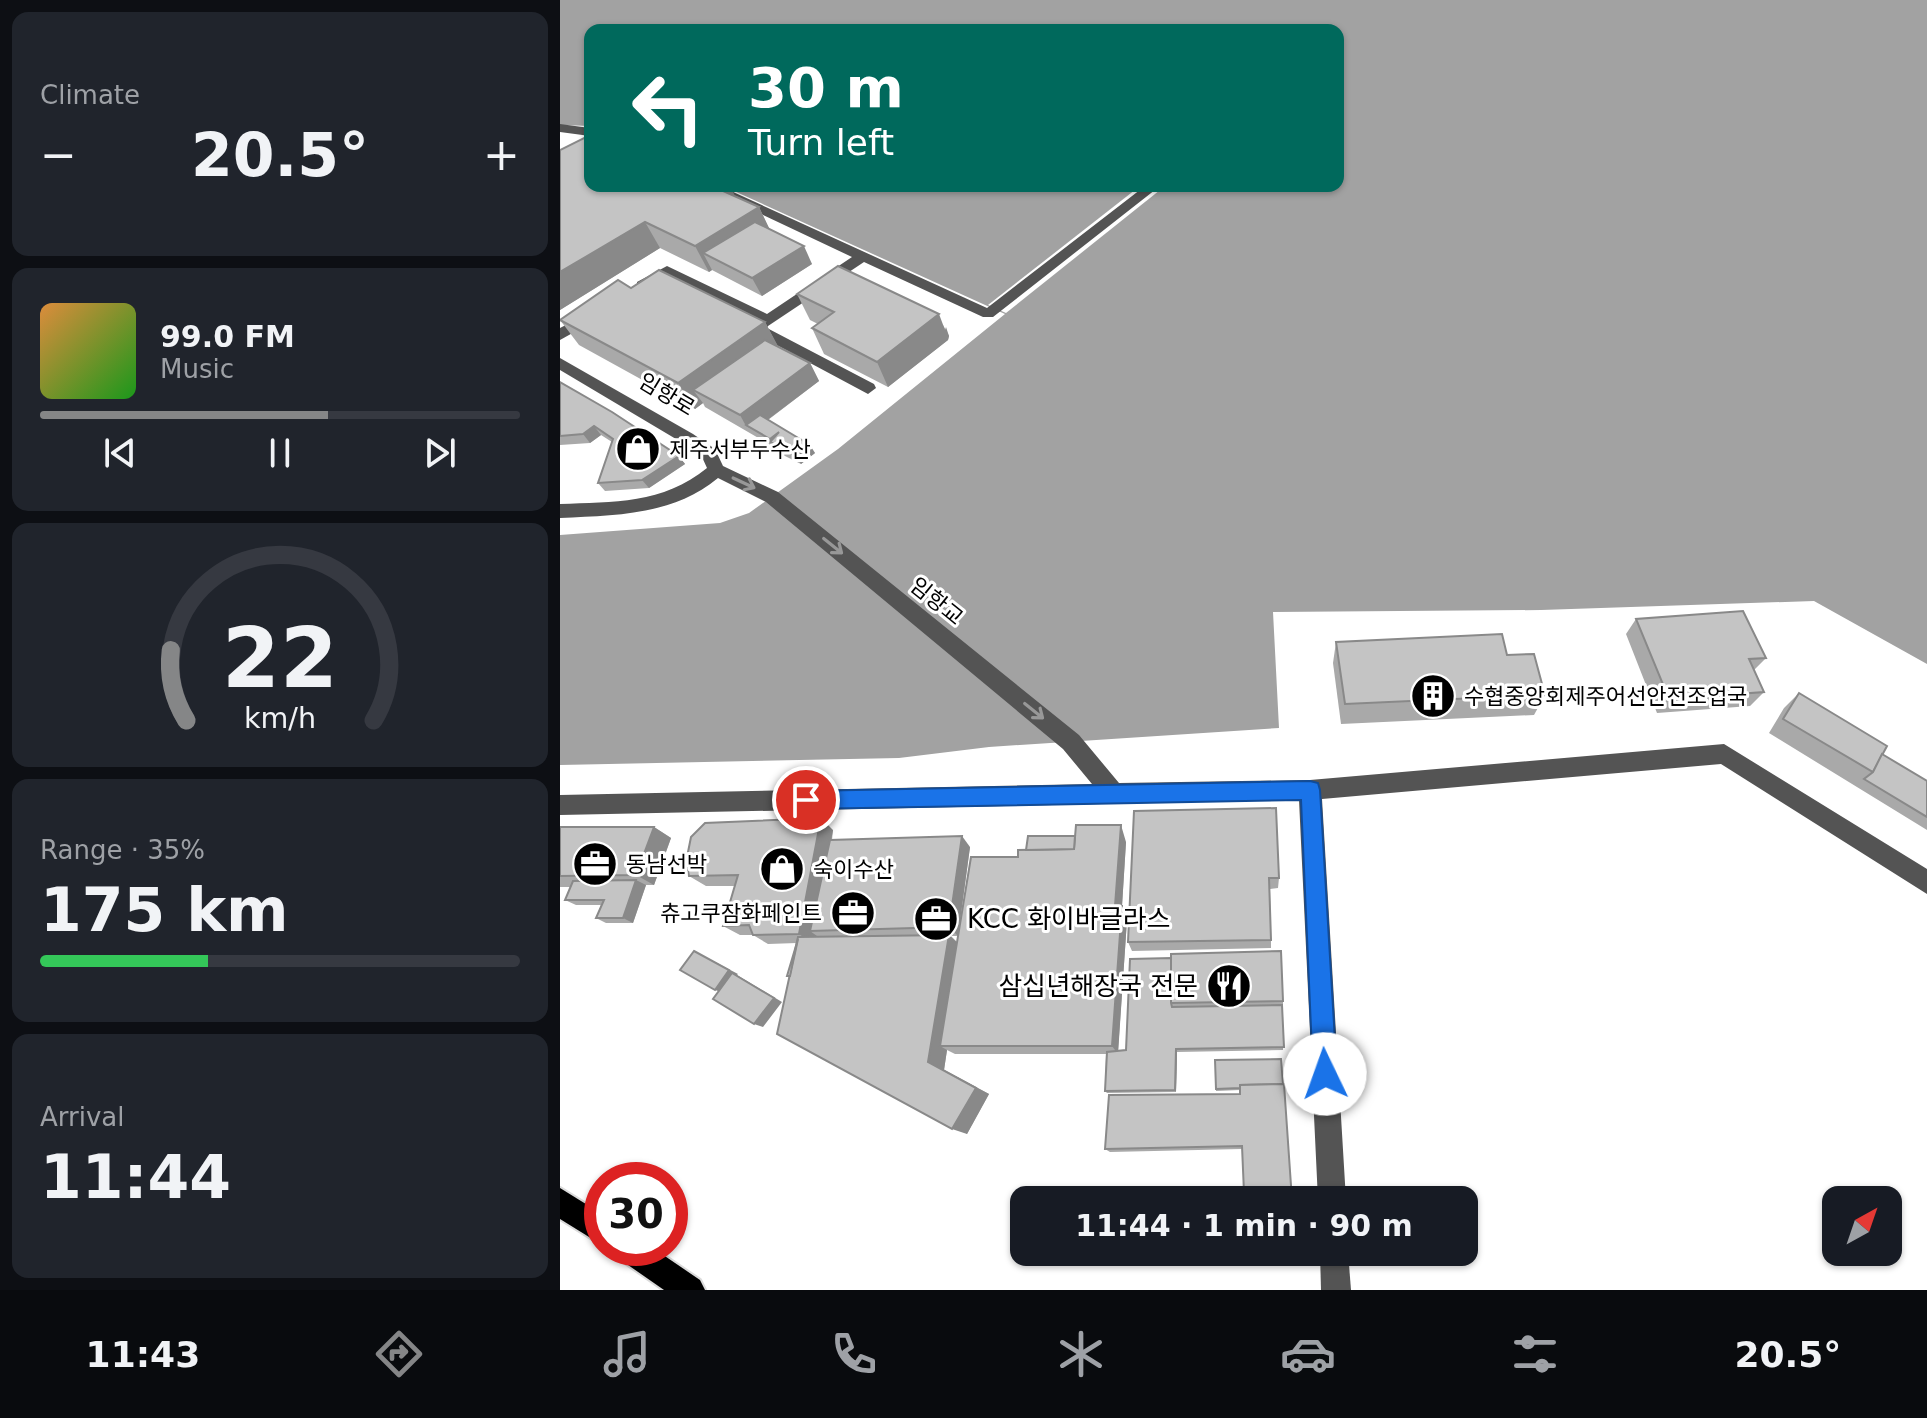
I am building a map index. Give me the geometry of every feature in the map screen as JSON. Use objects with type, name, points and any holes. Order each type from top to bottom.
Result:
[{"type":"main road","points":[[560,1202],[584,1219]]},
{"type":"main road","points":[[655,1266],[690,1290]]},
{"type":"street","points":[[560,128],[584,131]]},
{"type":"street","points":[[722,192],[988,314],[1145,192]]},
{"type":"street","points":[[862,257],[757,329],[868,388]]},
{"type":"street","points":[[627,295],[667,270],[768,321]]},
{"type":"street","points":[[560,335],[600,311]]},
{"type":"street","name":"임항로","points":[[560,363],[709,453],[716,470]]},
{"type":"street","points":[[560,511],[660,505],[697,488],[716,470]]},
{"type":"street","name":"임항교","points":[[716,470],[772,497],[1071,742],[1113,793]]},
{"type":"street","points":[[560,805],[1310,790],[1724,754],[1927,882]]},
{"type":"street","points":[[1310,790],[1331,1186]]},
{"type":"street","points":[[1335,1266],[1336,1290]]},
{"type":"shaded area","points":[[560,0],[1927,0],[1927,664],[1814,601],[1541,610],[1273,612],[1279,728],[989,747],[899,758],[560,765],[560,535],[720,523],[749,513],[838,449],[1005,314],[736,192],[1344,192],[1344,24],[584,24],[584,126],[560,125]]},
{"type":"pier","points":[[1132,192],[1157,192],[1006,313],[988,305]]},
{"type":"building","points":[[584,138],[584,192],[725,192],[759,207],[695,246],[645,222],[560,272],[560,150]]},
{"type":"building","points":[[755,222],[804,246],[752,278],[703,253]]},
{"type":"building","points":[[838,266],[939,314],[877,362],[812,328],[834,312],[797,294]]},
{"type":"building","points":[[659,270],[765,322],[678,383],[560,320],[618,280],[631,288]]},
{"type":"building","points":[[765,340],[810,363],[740,415],[693,390]]},
{"type":"building","points":[[560,382],[679,456],[642,480],[598,483],[613,439],[594,426],[583,434],[560,436]]},
{"type":"building","points":[[760,415],[810,445],[796,456],[770,442],[779,432],[770,439],[746,425]]},
{"type":"building","points":[[1743,611],[1766,658],[1749,659],[1764,692],[1669,699],[1636,619]]},
{"type":"building","points":[[1502,634],[1507,655],[1534,654],[1545,695],[1345,704],[1336,642]]},
{"type":"building","points":[[1799,693],[1887,746],[1873,772],[1783,719]]},
{"type":"building","points":[[1882,754],[1927,781],[1927,817],[1864,779],[1873,772]]},
{"type":"building","points":[[1276,808],[1279,878],[1269,878],[1271,940],[1128,942],[1134,811]]},
{"type":"building","points":[[821,818],[799,934],[753,935],[749,925],[723,926],[738,875],[689,876],[686,862],[691,837],[705,823]]},
{"type":"building","points":[[1076,825],[1121,825],[1115,906],[1122,906],[1112,1046],[940,1046],[971,857],[1018,857],[1018,850],[1074,849]]},
{"type":"building","points":[[560,827],[654,827],[636,875],[560,876]]},
{"type":"building","points":[[962,836],[949,927],[810,931],[830,840]]},
{"type":"building","points":[[1028,836],[1075,836],[1074,849],[1026,850]]},
{"type":"building","points":[[636,880],[623,918],[596,918],[604,900],[565,900],[573,881]]},
{"type":"building","points":[[949,935],[928,1062],[976,1088],[952,1129],[777,1034],[798,937]]},
{"type":"building","points":[[798,939],[790,976],[787,976]]},
{"type":"building","points":[[694,951],[729,970],[715,990],[680,970]]},
{"type":"building","points":[[1281,951],[1283,1001],[1171,1003],[1171,954]]},
{"type":"building","points":[[1171,958],[1172,1007],[1282,1005],[1284,1047],[1176,1049],[1175,1090],[1105,1091],[1107,1052],[1126,1050],[1130,959]]},
{"type":"building","points":[[732,973],[774,998],[754,1024],[713,999]]},
{"type":"building","points":[[1281,1059],[1283,1084],[1216,1089],[1215,1060]]},
{"type":"building","points":[[1284,1084],[1291,1186],[1244,1186],[1242,1146],[1105,1149],[1109,1095],[1240,1094],[1240,1085]]},
{"type":"place","name":"제주서부두수산","points":[[638,449]]},
{"type":"place","name":"수협중앙회제주어선안전조업국","points":[[1433,696]]},
{"type":"place","name":"동남선박","points":[[595,864]]},
{"type":"place","name":"숙이수산","points":[[782,869]]},
{"type":"place","name":"츄고쿠잠화페인트","points":[[853,913]]},
{"type":"place","name":"KCC 화이바글라스","points":[[936,919]]},
{"type":"place","name":"삼십년해장국 전문","points":[[1229,986]]},
{"type":"route","points":[[806,800],[1310,790],[1325,1074]]}]
